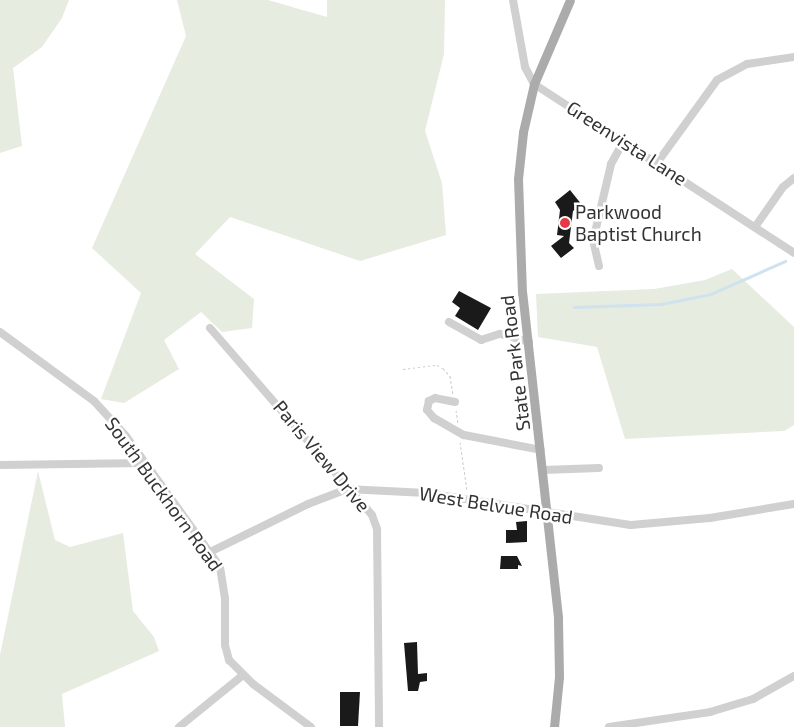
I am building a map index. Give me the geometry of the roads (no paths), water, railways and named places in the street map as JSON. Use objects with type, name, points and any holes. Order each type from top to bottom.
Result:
[{"type":"main road","name":"State Park Road","points":[[554,727],[560,652],[548,512],[522,294],[518,179],[523,132],[534,84],[570,0]]},
{"type":"street","points":[[513,0],[525,67],[534,84]]},
{"type":"street","points":[[658,162],[717,80],[747,64],[794,58]]},
{"type":"street","name":"Greenvista Lane","points":[[534,84],[658,162],[794,253]]},
{"type":"street","points":[[598,266],[593,241],[611,164],[624,141]]},
{"type":"street","points":[[755,227],[782,187],[794,178]]},
{"type":"street","points":[[449,322],[482,340],[500,334],[529,342]]},
{"type":"street","name":"Paris View Drive","points":[[210,328],[352,489],[372,515],[377,529],[379,727]]},
{"type":"street","name":"South Buckhorn Road","points":[[0,332],[94,401],[145,463],[210,552],[224,582],[226,650],[243,675],[311,727]]},
{"type":"street","points":[[454,402],[435,398],[429,402],[427,410],[434,418],[459,432],[477,439],[541,450]]},
{"type":"street","points":[[0,465],[145,463]]},
{"type":"street","points":[[543,470],[599,468]]},
{"type":"street","name":"West Belvue Road","points":[[210,552],[308,504],[338,491],[352,489],[398,490],[467,499],[610,523],[650,524],[759,512],[794,504]]},
{"type":"street","points":[[179,727],[243,675]]},
{"type":"street","points":[[609,727],[659,723],[734,705],[794,676]]},
{"type":"waterway","points":[[574,307],[661,304],[711,294],[785,261]]},
{"type":"place","name":"Parkwood Baptist Church","points":[[565,223]]}]
